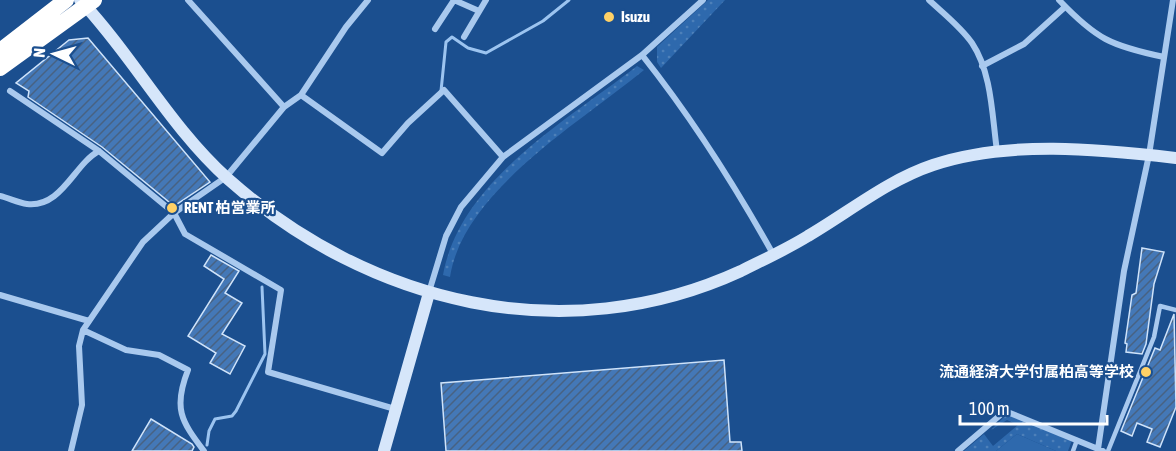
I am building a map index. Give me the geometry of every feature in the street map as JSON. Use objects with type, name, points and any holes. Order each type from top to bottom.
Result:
[{"type":"highway","points":[[0,51],[66,0]]},
{"type":"highway","points":[[0,68],[87,2]]},
{"type":"street","points":[[188,0],[284,107]]},
{"type":"street","points":[[71,451],[82,405],[79,346],[83,330],[143,242],[174,213],[226,177],[284,107],[301,95],[346,27],[368,0]]},
{"type":"street","points":[[435,29],[454,0],[479,11]]},
{"type":"street","points":[[464,37],[486,0]]},
{"type":"street","points":[[384,451],[446,236],[461,207],[503,157],[642,54],[703,0]]},
{"type":"street","points":[[929,0],[971,42],[982,66],[997,151]]},
{"type":"street","points":[[1059,0],[1089,31],[1110,43],[1164,57]]},
{"type":"street","points":[[957,451],[1005,411],[1100,450],[1124,271],[1149,155],[1173,0]]},
{"type":"street","points":[[87,2],[185,132],[226,177],[261,206],[315,243],[377,275],[429,292],[500,308],[598,309],[685,293],[720,280],[773,254],[913,173],[956,159],[997,151],[1041,149],[1176,158]]},
{"type":"street","points":[[982,66],[1024,44],[1065,7]]},
{"type":"street","points":[[642,54],[687,112],[736,186],[773,254]]},
{"type":"street","points":[[301,95],[382,153],[408,123],[444,90],[503,157]]},
{"type":"street","points":[[10,91],[99,151],[174,213],[185,234],[281,290],[268,372],[396,410]]},
{"type":"street","points":[[0,196],[29,204],[53,197],[70,182],[88,157],[99,151]]},
{"type":"street","points":[[0,295],[89,321]]},
{"type":"street","points":[[83,330],[126,350],[159,355],[188,370],[182,390],[180,414],[204,451]]},
{"type":"lane","points":[[1108,451],[1154,337],[1160,306],[1176,310]]},
{"type":"lane","points":[[1073,451],[1077,440]]},
{"type":"shaded area","points":[[708,0],[725,0],[661,68],[657,62],[657,47]]},
{"type":"shaded area","points":[[637,66],[644,70],[558,136],[500,187],[477,216],[459,246],[450,277],[443,275],[453,241],[471,210],[494,181],[520,155]]},
{"type":"shaded area","points":[[1007,414],[1072,440],[1068,451],[1056,451],[1017,434],[996,451],[964,451],[984,434],[993,446],[1018,425],[1007,420],[991,430]]},
{"type":"shaded area","points":[[1017,434],[1056,451],[996,451]]},
{"type":"building","points":[[88,38],[210,182],[174,206],[102,147],[28,97],[29,91],[16,83],[69,40]]},
{"type":"building","points":[[1142,248],[1164,252],[1154,284],[1146,344],[1142,354],[1126,352],[1127,344],[1125,343],[1132,295],[1136,293]]},
{"type":"building","points":[[211,255],[239,271],[225,293],[242,303],[222,334],[245,346],[230,374],[210,363],[216,353],[188,336],[224,279],[204,266]]},
{"type":"building","points":[[1174,314],[1176,407],[1160,447],[1147,442],[1152,429],[1137,423],[1132,436],[1121,431],[1155,348],[1160,350]]},
{"type":"building","points":[[724,360],[730,442],[741,442],[742,451],[446,451],[441,383]]},
{"type":"building","points":[[151,419],[192,444],[194,447],[192,451],[132,451]]},
{"type":"waterway","points":[[441,91],[446,42],[452,37],[468,48],[486,53],[543,21],[569,0]]},
{"type":"waterway","points":[[207,445],[209,431],[215,419],[232,416],[236,411],[265,354],[262,287]]},
{"type":"place","name":"Isuzu","points":[[609,17]]},
{"type":"place","name":"RENT 柏営業所","points":[[172,208]]},
{"type":"place","name":"流通経済大学付属柏高等学校","points":[[1146,372]]}]
